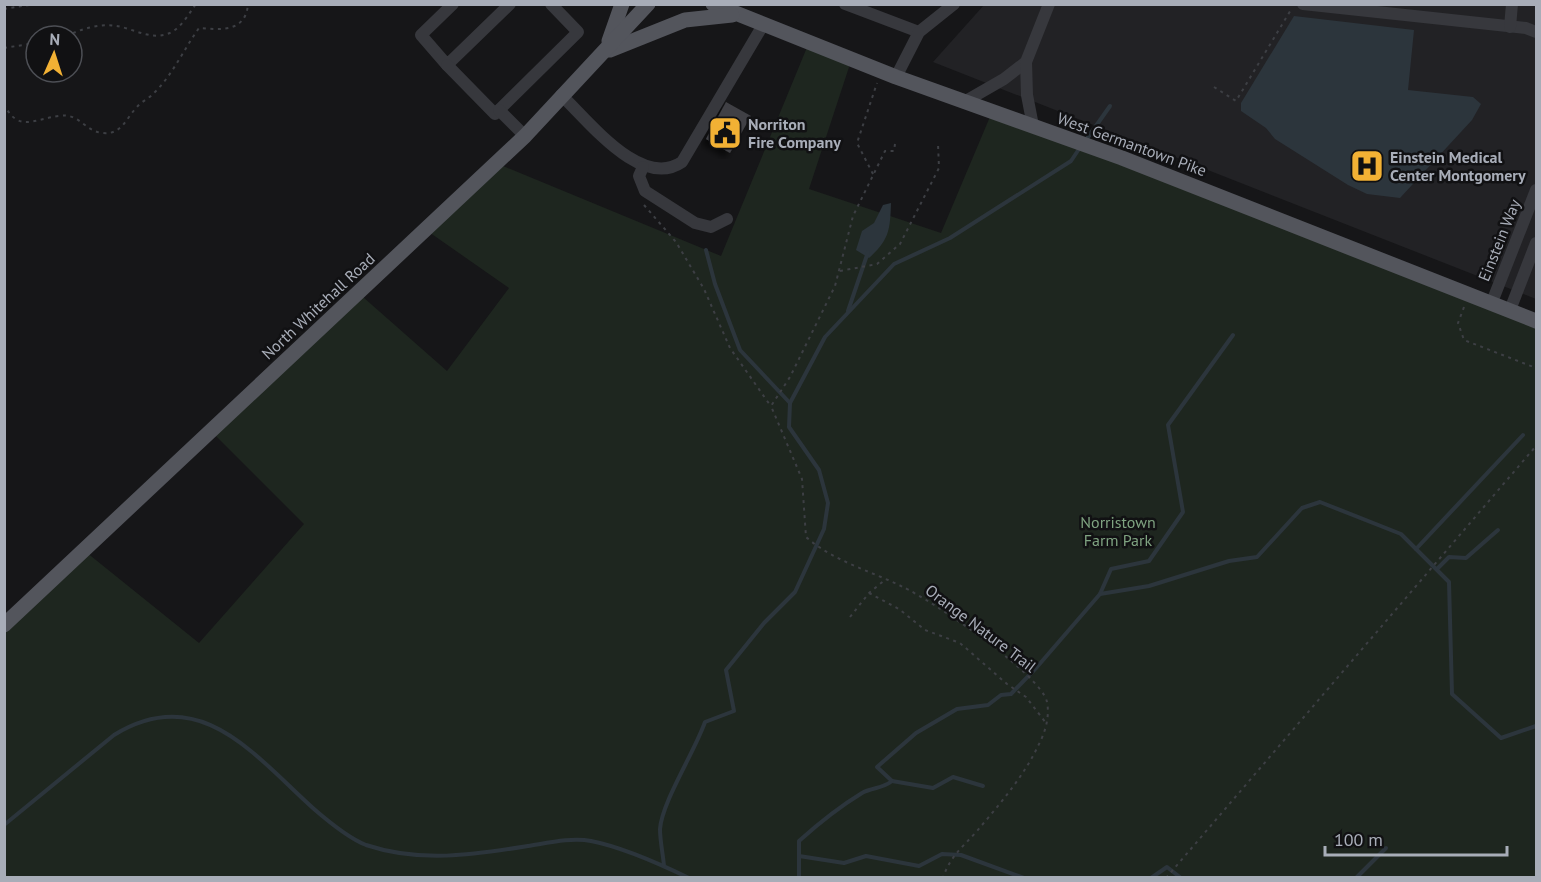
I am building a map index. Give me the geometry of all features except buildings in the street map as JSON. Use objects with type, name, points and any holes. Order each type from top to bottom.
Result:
[{"type":"main road","points":[[604,52],[622,4]]},
{"type":"main road","name":"North Whitehall Road","points":[[4,625],[525,136],[648,4]]},
{"type":"main road","name":"West Germantown Pike","points":[[713,4],[880,71],[1122,158],[1536,321]]},
{"type":"main road","points":[[604,52],[685,20],[735,14]]},
{"type":"lane","points":[[453,4],[422,35],[447,65],[495,114],[578,32],[551,4]]},
{"type":"lane","points":[[447,65],[510,4]]},
{"type":"lane","points":[[844,4],[871,9],[919,32]]},
{"type":"lane","points":[[896,77],[919,32],[954,4]]},
{"type":"lane","points":[[1034,126],[1027,95],[1026,62],[1049,4]]},
{"type":"lane","points":[[1304,4],[1412,11],[1536,32]]},
{"type":"lane","points":[[1510,27],[1512,4]]},
{"type":"lane","points":[[561,95],[628,158],[643,167],[667,169],[682,162],[763,25]]},
{"type":"lane","points":[[964,102],[999,83],[1026,62]]},
{"type":"lane","points":[[499,110],[525,136]]},
{"type":"lane","points":[[643,167],[639,176],[645,191],[695,223],[711,226],[727,219]]},
{"type":"lane","name":"Einstein Way","points":[[1492,302],[1536,190]]},
{"type":"lane","points":[[1510,310],[1536,243]]},
{"type":"path","points":[[4,9],[34,4]]},
{"type":"path","points":[[84,30],[96,26],[115,25],[153,36],[166,35],[177,28],[196,4]]},
{"type":"path","points":[[4,104],[15,119],[27,123],[62,115],[73,116],[93,132],[105,134],[119,130],[137,107],[166,79],[199,28],[232,29],[238,26],[248,14],[248,4]]},
{"type":"path","points":[[1214,87],[1236,101],[1295,4]]},
{"type":"path","points":[[4,48],[24,45]]},
{"type":"path","points":[[873,174],[857,143],[880,71]]},
{"type":"path","points":[[645,191],[642,203],[676,242],[704,289],[730,348],[771,406],[795,367],[840,271],[853,216],[885,151],[894,151],[895,144]]},
{"type":"path","points":[[840,271],[877,264],[900,244],[939,168],[938,144]]},
{"type":"path","points":[[1470,294],[1458,323],[1464,340],[1536,368]]},
{"type":"path","name":"Orange Nature Trail","points":[[771,406],[802,479],[806,537],[841,558],[934,604],[1033,680],[1047,700],[1047,723]]},
{"type":"path","points":[[1166,878],[1536,446]]},
{"type":"path","points":[[850,617],[869,593],[886,579]]},
{"type":"path","points":[[869,593],[899,609],[925,630],[960,644],[1026,697],[1047,723],[1030,760],[999,806],[953,854],[943,878]]},
{"type":"shaded area","name":"Einstein Medical Center Montgomery","points":[[984,5],[1536,5],[1536,299],[933,62]]},
{"type":"shaded area","points":[[1294,16],[1414,30],[1408,90],[1473,97],[1481,104],[1472,120],[1400,198],[1367,194],[1348,185],[1275,139],[1266,128],[1241,111],[1241,103]]},
{"type":"shaded area","points":[[891,203],[888,233],[869,258],[856,250],[862,231],[874,223],[883,205]]},
{"type":"green space","name":"Norristown Farm Park","points":[[810,40],[851,61],[809,189],[941,233],[992,112],[1536,326],[1536,877],[5,878],[5,619],[81,548],[199,643],[304,524],[206,426],[363,297],[447,371],[509,288],[426,230],[503,166],[721,256]]},
{"type":"waterway","points":[[1086,140],[1110,106]]},
{"type":"waterway","points":[[664,866],[660,829],[672,791],[705,722],[734,711],[726,670],[764,623],[795,592],[824,529],[828,503],[819,470],[789,427],[790,403],[825,337],[894,264],[950,238],[1071,161],[1081,146]]},
{"type":"waterway","points":[[706,250],[715,284],[740,350],[790,403]]},
{"type":"waterway","points":[[848,311],[868,252]]},
{"type":"waterway","points":[[1100,594],[1111,569],[1149,561],[1183,512],[1168,425],[1233,335]]},
{"type":"waterway","points":[[1416,549],[1523,435]]},
{"type":"waterway","points":[[799,878],[799,841],[854,798],[892,781],[877,767],[916,733],[957,709],[988,705],[1001,695],[1011,694],[1100,594],[1149,586],[1229,561],[1257,557],[1302,508],[1320,502],[1401,534],[1449,582],[1452,694],[1501,738],[1536,726]]},
{"type":"waterway","points":[[1437,569],[1449,557],[1466,558],[1498,530]]},
{"type":"waterway","points":[[4,825],[114,735],[145,721],[173,717],[199,721],[224,732],[270,767],[332,824],[366,845],[406,854],[447,856],[584,840],[628,852],[689,878]]},
{"type":"waterway","points":[[892,781],[933,788],[953,777],[983,786]]},
{"type":"waterway","points":[[1356,878],[1386,848]]},
{"type":"waterway","points":[[799,856],[844,863],[866,856],[919,866],[942,854],[961,855],[1024,878]]},
{"type":"waterway","points":[[1151,878],[1167,867],[1181,878]]},
{"type":"place","name":"Norriton Fire Company","points":[[725,133]]},
{"type":"place","name":"Einstein Medical Center Montgomery","points":[[1367,166]]}]
